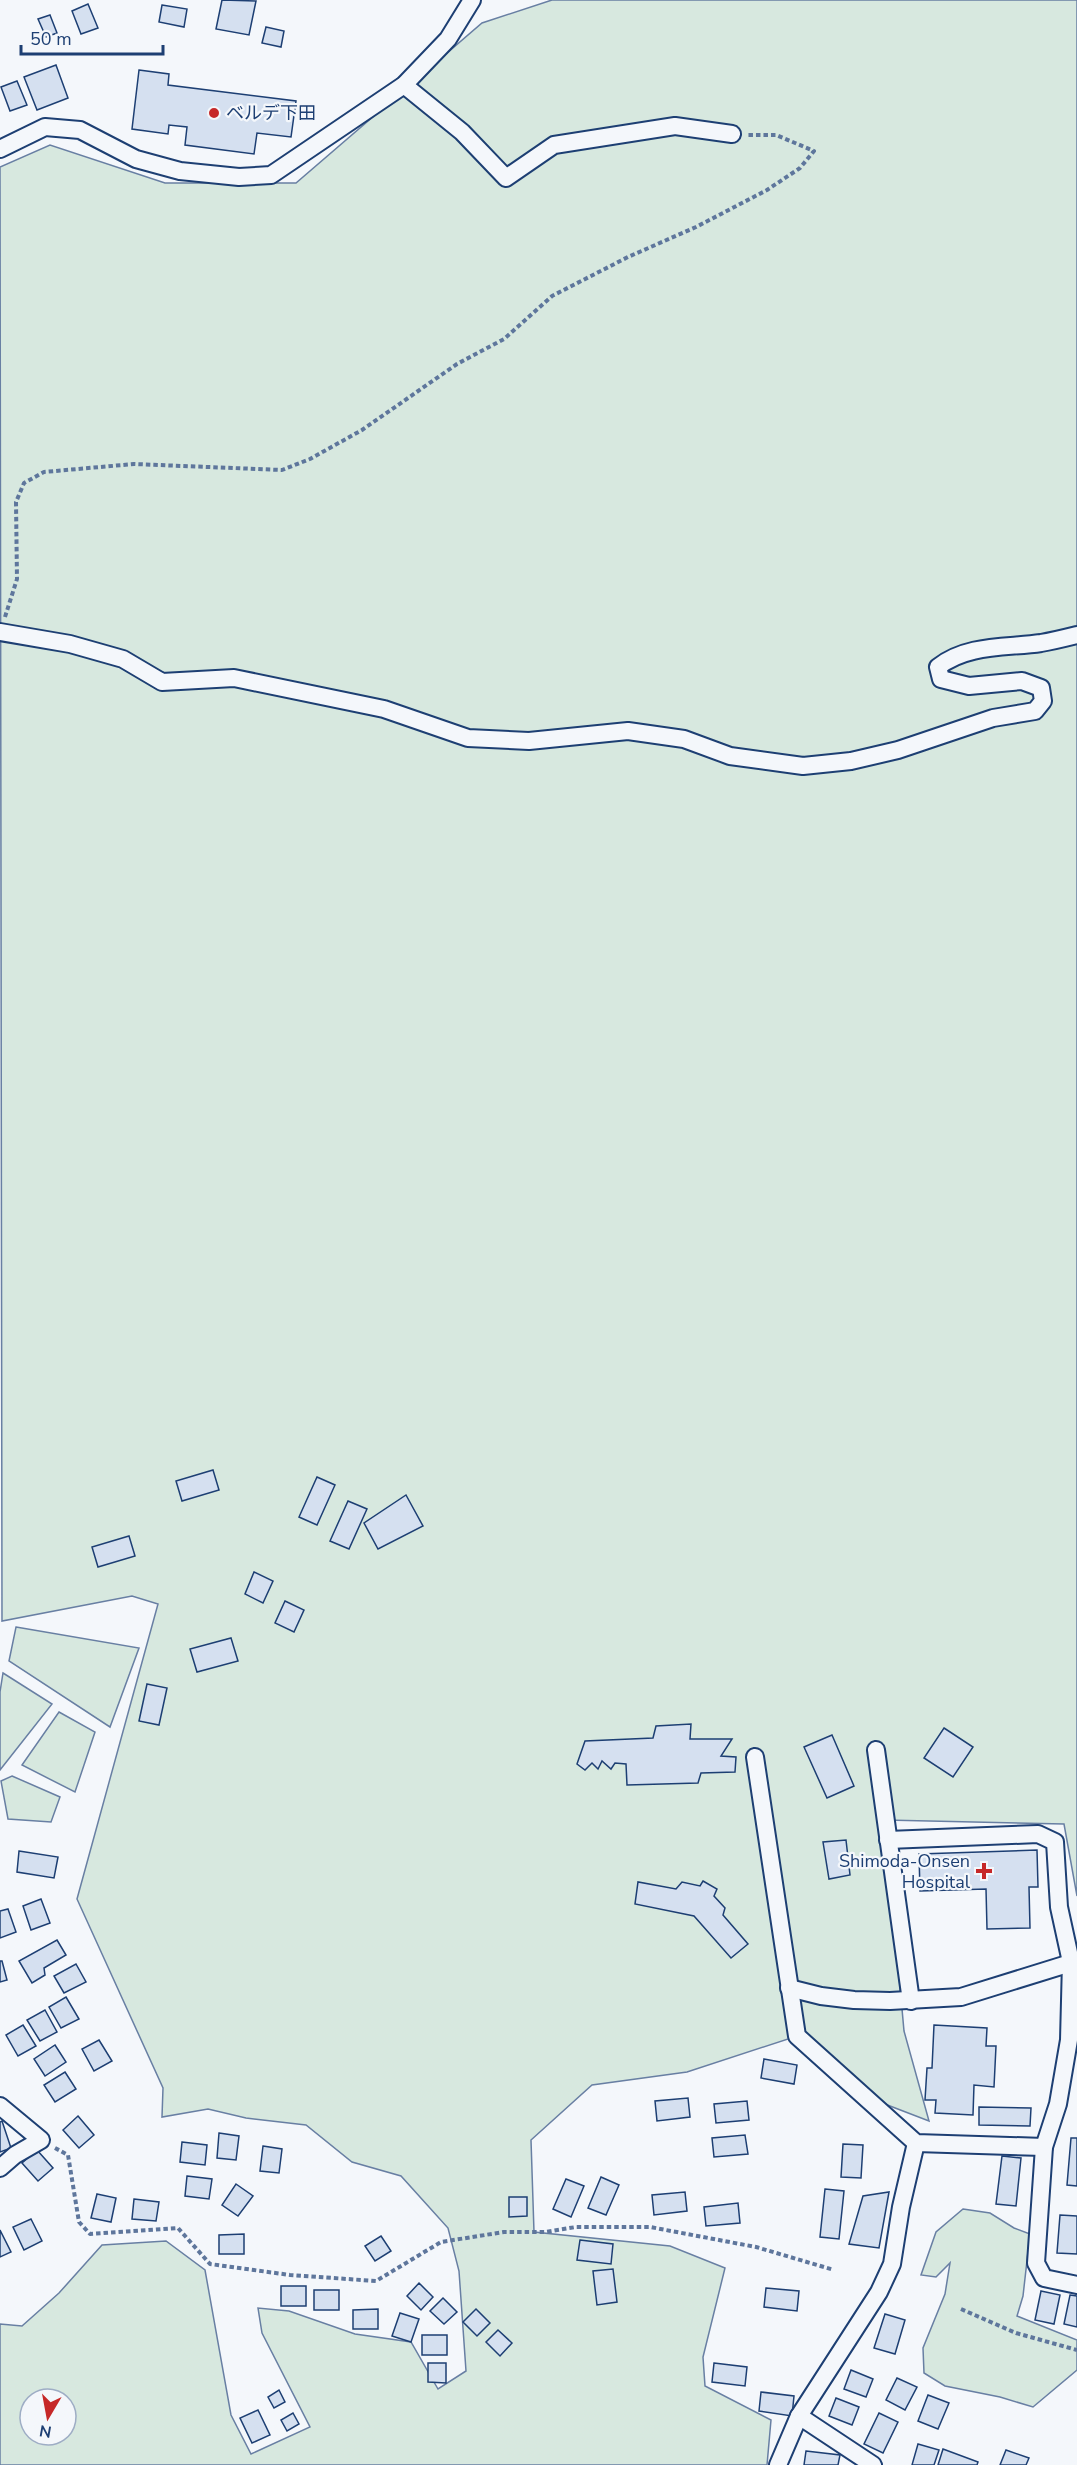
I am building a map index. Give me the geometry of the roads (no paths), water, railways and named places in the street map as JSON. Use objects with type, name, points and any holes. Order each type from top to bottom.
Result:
[{"type":"street","points":[[0,149],[45,127],[80,130],[136,159],[180,171],[239,177],[271,175],[404,85],[448,39],[472,0]]},
{"type":"street","points":[[404,85],[462,132],[506,178],[554,145],[675,126],[732,134]]},
{"type":"street","points":[[0,632],[70,644],[123,659],[162,682],[234,678],[384,709],[468,738],[529,741],[628,731],[684,739],[729,756],[803,766],[851,761],[898,750],[993,718],[1035,711],[1043,701],[1041,688],[1022,681],[969,686],[941,679],[938,667],[948,658],[970,650],[1042,643],[1077,635]]},
{"type":"street","points":[[876,1750],[911,2001]]},
{"type":"street","points":[[755,1757],[797,2036],[916,2143],[1044,2147]]},
{"type":"street","points":[[888,1840],[1038,1834],[1056,1842],[1059,1907],[1074,1962],[1069,2040],[1058,2104],[1044,2147],[1036,2263],[1044,2278],[1077,2285]]},
{"type":"street","points":[[789,1988],[854,2000],[911,2001],[961,1997],[1074,1962]]},
{"type":"street","points":[[0,2106],[41,2140],[15,2155],[0,2168]]},
{"type":"street","points":[[778,2465],[799,2415],[879,2292],[892,2264],[901,2207],[916,2143]]},
{"type":"street","points":[[799,2415],[873,2465]]},
{"type":"place","name":"ベルデ下田","points":[[214,113]]},
{"type":"place","name":"Shimoda-Onsen Hospital","points":[[984,1871]]}]
